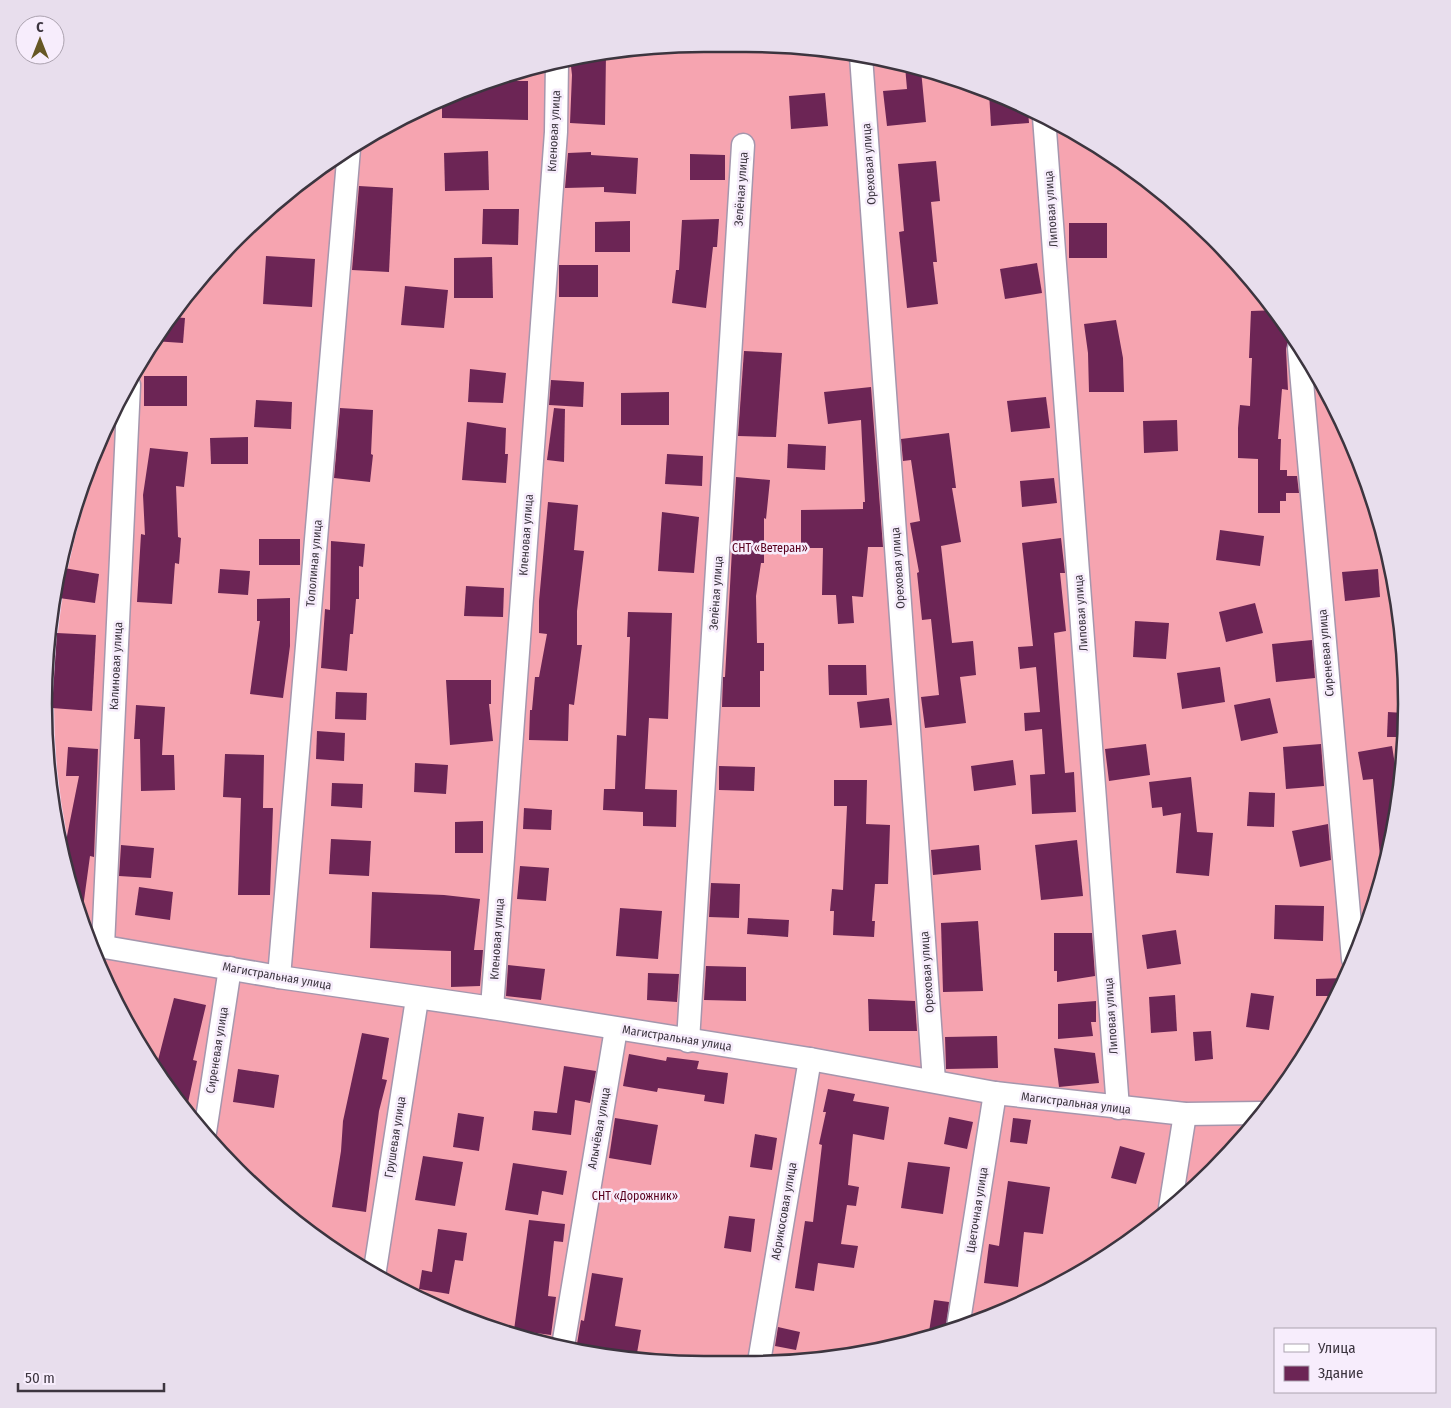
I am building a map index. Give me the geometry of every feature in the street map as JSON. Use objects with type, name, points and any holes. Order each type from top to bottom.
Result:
[{"type":"street","name":"Ореховая улица","points":[[861,63],[934,1081]]},
{"type":"street","name":"Кленовая улица","points":[[492,1008],[556,132],[557,70]]},
{"type":"street","name":"Липовая улица","points":[[1045,125],[1118,1108]]},
{"type":"street","name":"Зелёная улица","points":[[688,1041],[743,146]]},
{"type":"street","name":"Тополиная улица","points":[[280,978],[348,158]]},
{"type":"street","name":"Сиреневая улица","points":[[1300,360],[1352,946]]},
{"type":"street","name":"Калиновая улица","points":[[98,943],[128,401]]},
{"type":"street","name":"Магистральная улица","points":[[99,946],[280,978],[417,999],[492,1008],[688,1041],[810,1059],[995,1093],[1185,1114],[1254,1113]]},
{"type":"street","name":"Сиреневая улица","points":[[205,1123],[230,968]]},
{"type":"street","name":"Грушевая улица","points":[[375,1266],[417,999]]},
{"type":"street","name":"Алычёвая улица","points":[[564,1340],[616,1028]]},
{"type":"street","name":"Абрикосовая улица","points":[[760,1355],[810,1059]]},
{"type":"street","name":"Цветочная улица","points":[[959,1320],[995,1093]]},
{"type":"street","points":[[1172,1198],[1185,1114]]},
{"type":"green space","name":"СНТ «Ветеран»","points":[[704,52],[790,54],[874,65],[916,75],[996,102],[1035,120],[1109,162],[1144,187],[1208,243],[1237,274],[1289,342],[1311,378],[1349,455],[1365,498],[1385,573],[1394,638],[1398,704],[1394,770],[1385,835],[1373,883],[1349,953],[1331,992],[1289,1066],[1264,1101],[1208,1165],[1177,1194],[1109,1246],[1073,1268],[996,1306],[956,1321],[874,1343],[832,1350],[747,1356],[661,1354],[577,1343],[535,1333],[455,1306],[416,1288],[342,1246],[307,1221],[243,1165],[214,1134],[162,1066],[140,1030],[106,961],[83,899],[67,835],[58,770],[54,704],[58,638],[67,573],[83,509],[106,447],[124,408],[162,342],[187,307],[243,243],[274,214],[342,162],[378,140],[455,102],[495,87],[577,65],[619,58]]},
{"type":"building","points":[[606,60],[605,125],[570,123],[571,66]]},
{"type":"building","points":[[906,73],[922,77],[926,122],[887,126],[883,91],[907,89]]},
{"type":"building","points":[[515,81],[528,81],[528,120],[442,118],[442,108],[455,102]]},
{"type":"building","points":[[825,93],[828,126],[791,129],[789,96]]},
{"type":"building","points":[[989,100],[1029,117],[1029,123],[991,126]]},
{"type":"building","points":[[488,151],[489,190],[445,191],[444,153]]},
{"type":"building","points":[[591,152],[591,155],[638,158],[636,194],[604,192],[604,187],[565,188],[568,153]]},
{"type":"building","points":[[690,154],[725,155],[725,180],[690,180]]},
{"type":"building","points":[[936,161],[940,201],[931,202],[937,262],[933,262],[938,304],[907,308],[899,232],[904,231],[898,164]]},
{"type":"building","points":[[359,186],[393,188],[389,272],[352,270]]},
{"type":"building","points":[[483,209],[519,209],[518,245],[482,244]]},
{"type":"building","points":[[719,219],[717,247],[713,247],[706,308],[672,303],[676,270],[679,270],[682,220]]},
{"type":"building","points":[[630,221],[630,252],[595,252],[595,222]]},
{"type":"building","points":[[1069,223],[1107,223],[1107,258],[1069,258]]},
{"type":"building","points":[[266,256],[315,259],[312,307],[263,304]]},
{"type":"building","points":[[492,257],[493,298],[454,298],[454,258]]},
{"type":"building","points":[[1037,263],[1042,293],[1005,299],[1000,269]]},
{"type":"building","points":[[559,265],[598,265],[598,297],[559,297]]},
{"type":"building","points":[[405,286],[448,290],[444,328],[401,325]]},
{"type":"building","points":[[1266,310],[1289,341],[1286,349],[1288,390],[1282,389],[1278,439],[1281,439],[1280,470],[1287,470],[1287,476],[1297,476],[1299,493],[1286,493],[1286,501],[1280,501],[1280,513],[1258,513],[1258,459],[1238,458],[1240,405],[1250,406],[1252,358],[1249,358],[1251,311]]},
{"type":"building","points":[[179,318],[185,318],[183,343],[162,342]]},
{"type":"building","points":[[1116,320],[1123,358],[1124,392],[1089,392],[1088,353],[1084,324]]},
{"type":"building","points":[[744,351],[782,353],[776,437],[738,436]]},
{"type":"building","points":[[470,369],[506,373],[503,403],[468,402]]},
{"type":"building","points":[[144,376],[187,376],[187,406],[144,406]]},
{"type":"building","points":[[551,380],[584,382],[583,407],[549,405]]},
{"type":"building","points":[[871,387],[883,547],[868,547],[863,597],[852,596],[854,623],[838,624],[836,595],[822,595],[823,548],[801,548],[801,510],[863,509],[863,502],[865,502],[861,420],[828,424],[824,392]]},
{"type":"building","points":[[669,392],[669,425],[621,425],[621,393]]},
{"type":"building","points":[[1046,397],[1050,428],[1011,432],[1007,401]]},
{"type":"building","points":[[256,400],[292,402],[291,429],[254,427]]},
{"type":"building","points":[[340,408],[373,410],[371,454],[373,455],[370,482],[334,478]]},
{"type":"building","points":[[554,408],[565,409],[564,462],[547,460]]},
{"type":"building","points":[[1177,420],[1178,451],[1144,453],[1143,421]]},
{"type":"building","points":[[467,422],[506,428],[505,454],[508,454],[506,483],[462,480]]},
{"type":"building","points":[[949,433],[956,488],[952,488],[961,542],[941,546],[952,643],[973,641],[976,675],[960,677],[966,723],[925,728],[921,697],[939,695],[931,619],[922,620],[917,573],[919,572],[910,523],[920,521],[911,460],[903,461],[901,439]]},
{"type":"building","points":[[248,437],[248,464],[211,464],[210,438]]},
{"type":"building","points":[[788,444],[826,446],[825,470],[787,468]]},
{"type":"building","points":[[150,448],[188,452],[184,487],[176,486],[178,537],[181,538],[179,564],[175,563],[172,604],[137,602],[141,534],[145,535],[143,495]]},
{"type":"building","points":[[667,454],[703,456],[702,486],[665,484]]},
{"type":"building","points":[[736,477],[770,480],[766,519],[764,518],[764,563],[761,563],[756,596],[757,643],[764,643],[764,671],[760,671],[760,707],[722,707]]},
{"type":"building","points":[[1054,478],[1057,503],[1022,507],[1020,481]]},
{"type":"building","points":[[548,502],[578,505],[574,550],[584,551],[577,611],[577,645],[582,645],[574,705],[569,704],[568,741],[529,740],[530,710],[532,710],[535,677],[539,677],[547,634],[539,633],[539,601]]},
{"type":"building","points":[[662,512],[699,517],[694,573],[658,571]]},
{"type":"building","points":[[1220,530],[1264,536],[1260,566],[1216,560]]},
{"type":"building","points":[[1061,538],[1065,573],[1060,573],[1066,631],[1054,633],[1065,773],[1074,772],[1076,812],[1032,814],[1030,775],[1045,774],[1042,729],[1025,731],[1024,713],[1040,712],[1036,667],[1020,669],[1018,647],[1033,646],[1022,543]]},
{"type":"building","points":[[259,539],[300,539],[300,565],[259,565]]},
{"type":"building","points":[[331,541],[365,544],[363,567],[359,566],[359,599],[356,599],[353,634],[350,634],[347,671],[321,668],[325,609],[330,610]]},
{"type":"building","points":[[67,569],[99,574],[95,603],[61,598]]},
{"type":"building","points":[[220,569],[250,571],[248,595],[218,593]]},
{"type":"building","points":[[1378,569],[1380,597],[1345,601],[1342,572]]},
{"type":"building","points":[[466,586],[504,588],[503,617],[464,616]]},
{"type":"building","points":[[290,598],[290,646],[283,698],[250,694],[260,621],[257,621],[257,599]]},
{"type":"building","points":[[1255,603],[1263,633],[1226,642],[1219,612]]},
{"type":"building","points":[[628,612],[672,613],[668,719],[649,718],[645,789],[677,790],[676,827],[643,826],[643,812],[603,810],[604,789],[615,789],[617,735],[626,736],[630,637],[627,637]]},
{"type":"building","points":[[1135,621],[1169,623],[1166,659],[1133,657]]},
{"type":"building","points":[[57,633],[96,635],[92,711],[52,708]]},
{"type":"building","points":[[1312,640],[1315,678],[1276,682],[1272,644]]},
{"type":"building","points":[[828,665],[866,665],[867,695],[829,695]]},
{"type":"building","points":[[1220,667],[1225,702],[1182,709],[1177,673]]},
{"type":"building","points":[[446,680],[491,680],[491,704],[489,704],[493,741],[450,745]]},
{"type":"building","points":[[336,692],[367,693],[366,720],[335,719]]},
{"type":"building","points":[[889,698],[892,725],[860,728],[857,702]]},
{"type":"building","points":[[1270,698],[1278,733],[1241,741],[1234,705]]},
{"type":"building","points":[[136,705],[165,707],[162,755],[174,755],[175,790],[141,791],[140,739],[134,739]]},
{"type":"building","points":[[1388,712],[1398,713],[1397,737],[1387,737]]},
{"type":"building","points":[[317,731],[345,733],[344,761],[316,759]]},
{"type":"building","points":[[1146,744],[1150,775],[1109,781],[1105,749]]},
{"type":"building","points":[[1321,744],[1324,786],[1286,789],[1283,747]]},
{"type":"building","points":[[1392,746],[1395,766],[1393,789],[1380,856],[1373,779],[1363,780],[1358,752]]},
{"type":"building","points":[[68,747],[98,749],[94,857],[90,856],[84,902],[67,838],[79,776],[66,776]]},
{"type":"building","points":[[225,754],[264,755],[263,808],[273,808],[270,895],[238,895],[241,798],[223,797]]},
{"type":"building","points":[[1013,760],[1016,785],[974,791],[971,766]]},
{"type":"building","points":[[415,763],[448,765],[446,794],[414,792]]},
{"type":"building","points":[[719,766],[755,767],[754,791],[719,790]]},
{"type":"building","points":[[1191,777],[1197,832],[1213,833],[1209,876],[1176,873],[1181,813],[1163,816],[1162,807],[1152,808],[1149,782]]},
{"type":"building","points":[[834,780],[867,780],[866,824],[890,825],[888,884],[875,884],[872,921],[875,921],[874,937],[833,935],[834,911],[830,911],[832,889],[843,890],[847,806],[834,806]]},
{"type":"building","points":[[332,783],[363,784],[362,808],[331,806]]},
{"type":"building","points":[[1249,792],[1275,793],[1274,827],[1247,826]]},
{"type":"building","points":[[524,808],[552,810],[551,830],[523,829]]},
{"type":"building","points":[[483,821],[483,853],[455,853],[455,822]]},
{"type":"building","points":[[1328,824],[1331,860],[1300,867],[1292,831]]},
{"type":"building","points":[[331,839],[371,841],[369,876],[329,874]]},
{"type":"building","points":[[1077,840],[1083,896],[1041,900],[1035,845]]},
{"type":"building","points":[[121,845],[154,848],[151,878],[119,876]]},
{"type":"building","points":[[979,845],[981,870],[933,875],[931,850]]},
{"type":"building","points":[[520,866],[549,868],[546,901],[517,899]]},
{"type":"building","points":[[711,883],[740,884],[739,918],[709,917]]},
{"type":"building","points":[[139,887],[173,892],[170,920],[135,915]]},
{"type":"building","points":[[372,892],[444,895],[480,899],[474,950],[483,950],[480,986],[451,987],[451,951],[370,948]]},
{"type":"building","points":[[1275,905],[1324,906],[1323,941],[1274,939]]},
{"type":"building","points":[[620,908],[662,911],[658,959],[616,956]]},
{"type":"building","points":[[748,918],[789,920],[788,937],[747,934]]},
{"type":"building","points":[[978,921],[983,991],[943,992],[941,923]]},
{"type":"building","points":[[1176,930],[1181,964],[1147,969],[1142,935]]},
{"type":"building","points":[[1054,933],[1092,933],[1095,976],[1057,982],[1057,971],[1054,971]]},
{"type":"building","points":[[508,965],[545,969],[541,1000],[506,996]]},
{"type":"building","points":[[706,966],[746,967],[746,1001],[704,1000]]},
{"type":"building","points":[[648,973],[679,974],[677,1002],[647,1000]]},
{"type":"building","points":[[1337,978],[1329,996],[1316,996],[1316,979]]},
{"type":"building","points":[[1251,993],[1274,996],[1269,1030],[1246,1027]]},
{"type":"building","points":[[1175,995],[1177,1031],[1151,1033],[1149,997]]},
{"type":"building","points":[[174,998],[206,1005],[193,1060],[197,1061],[188,1102],[158,1060]]},
{"type":"building","points":[[868,999],[915,1001],[917,1031],[869,1031]]},
{"type":"building","points":[[1096,1001],[1096,1022],[1091,1022],[1093,1036],[1058,1039],[1058,1004]]},
{"type":"building","points":[[1211,1031],[1213,1059],[1195,1061],[1193,1032]]},
{"type":"building","points":[[362,1033],[389,1038],[382,1079],[387,1080],[379,1111],[366,1212],[332,1207],[341,1151],[343,1121]]},
{"type":"building","points":[[997,1036],[998,1068],[946,1069],[945,1037]]},
{"type":"building","points":[[1054,1048],[1095,1053],[1099,1083],[1059,1087]]},
{"type":"building","points":[[629,1054],[666,1061],[667,1057],[699,1061],[697,1069],[728,1073],[724,1104],[704,1101],[705,1095],[658,1088],[657,1092],[623,1086]]},
{"type":"building","points":[[564,1066],[596,1071],[590,1103],[575,1100],[571,1135],[532,1130],[534,1111],[557,1113]]},
{"type":"building","points":[[238,1069],[279,1075],[274,1108],[233,1102]]},
{"type":"building","points":[[828,1089],[855,1094],[853,1101],[889,1107],[884,1140],[853,1134],[848,1185],[859,1187],[856,1206],[847,1205],[841,1244],[858,1246],[854,1268],[818,1263],[814,1291],[795,1288],[805,1221],[813,1222],[822,1145],[819,1144],[826,1112],[823,1112]]},
{"type":"building","points":[[458,1113],[484,1117],[479,1151],[453,1147]]},
{"type":"building","points":[[949,1117],[973,1122],[967,1149],[944,1144]]},
{"type":"building","points":[[615,1118],[658,1125],[651,1165],[609,1158]]},
{"type":"building","points":[[1013,1118],[1031,1120],[1027,1144],[1010,1142]]},
{"type":"building","points":[[755,1134],[777,1138],[772,1170],[750,1167]]},
{"type":"building","points":[[1120,1146],[1145,1153],[1136,1184],[1111,1178]]},
{"type":"building","points":[[423,1156],[463,1162],[455,1206],[415,1200]]},
{"type":"building","points":[[908,1162],[950,1167],[943,1214],[901,1208]]},
{"type":"building","points":[[513,1163],[567,1171],[563,1195],[542,1191],[538,1215],[505,1210]]},
{"type":"building","points":[[1008,1181],[1050,1187],[1043,1234],[1024,1232],[1018,1287],[984,1283],[989,1244],[999,1246]]},
{"type":"building","points":[[729,1216],[755,1219],[751,1252],[724,1248]]},
{"type":"building","points":[[529,1220],[565,1224],[563,1242],[554,1241],[548,1296],[556,1297],[551,1335],[514,1327]]},
{"type":"building","points":[[438,1229],[467,1233],[463,1261],[455,1260],[449,1294],[419,1289],[422,1270],[432,1272]]},
{"type":"building","points":[[592,1273],[623,1278],[615,1326],[641,1330],[637,1352],[577,1343],[581,1320],[584,1321]]},
{"type":"building","points":[[934,1300],[949,1302],[947,1324],[929,1329]]},
{"type":"building","points":[[778,1327],[800,1332],[796,1350],[775,1346]]},
{"type":"park label","name":"СНТ «Дорожник»","points":[[635,1196]]}]
